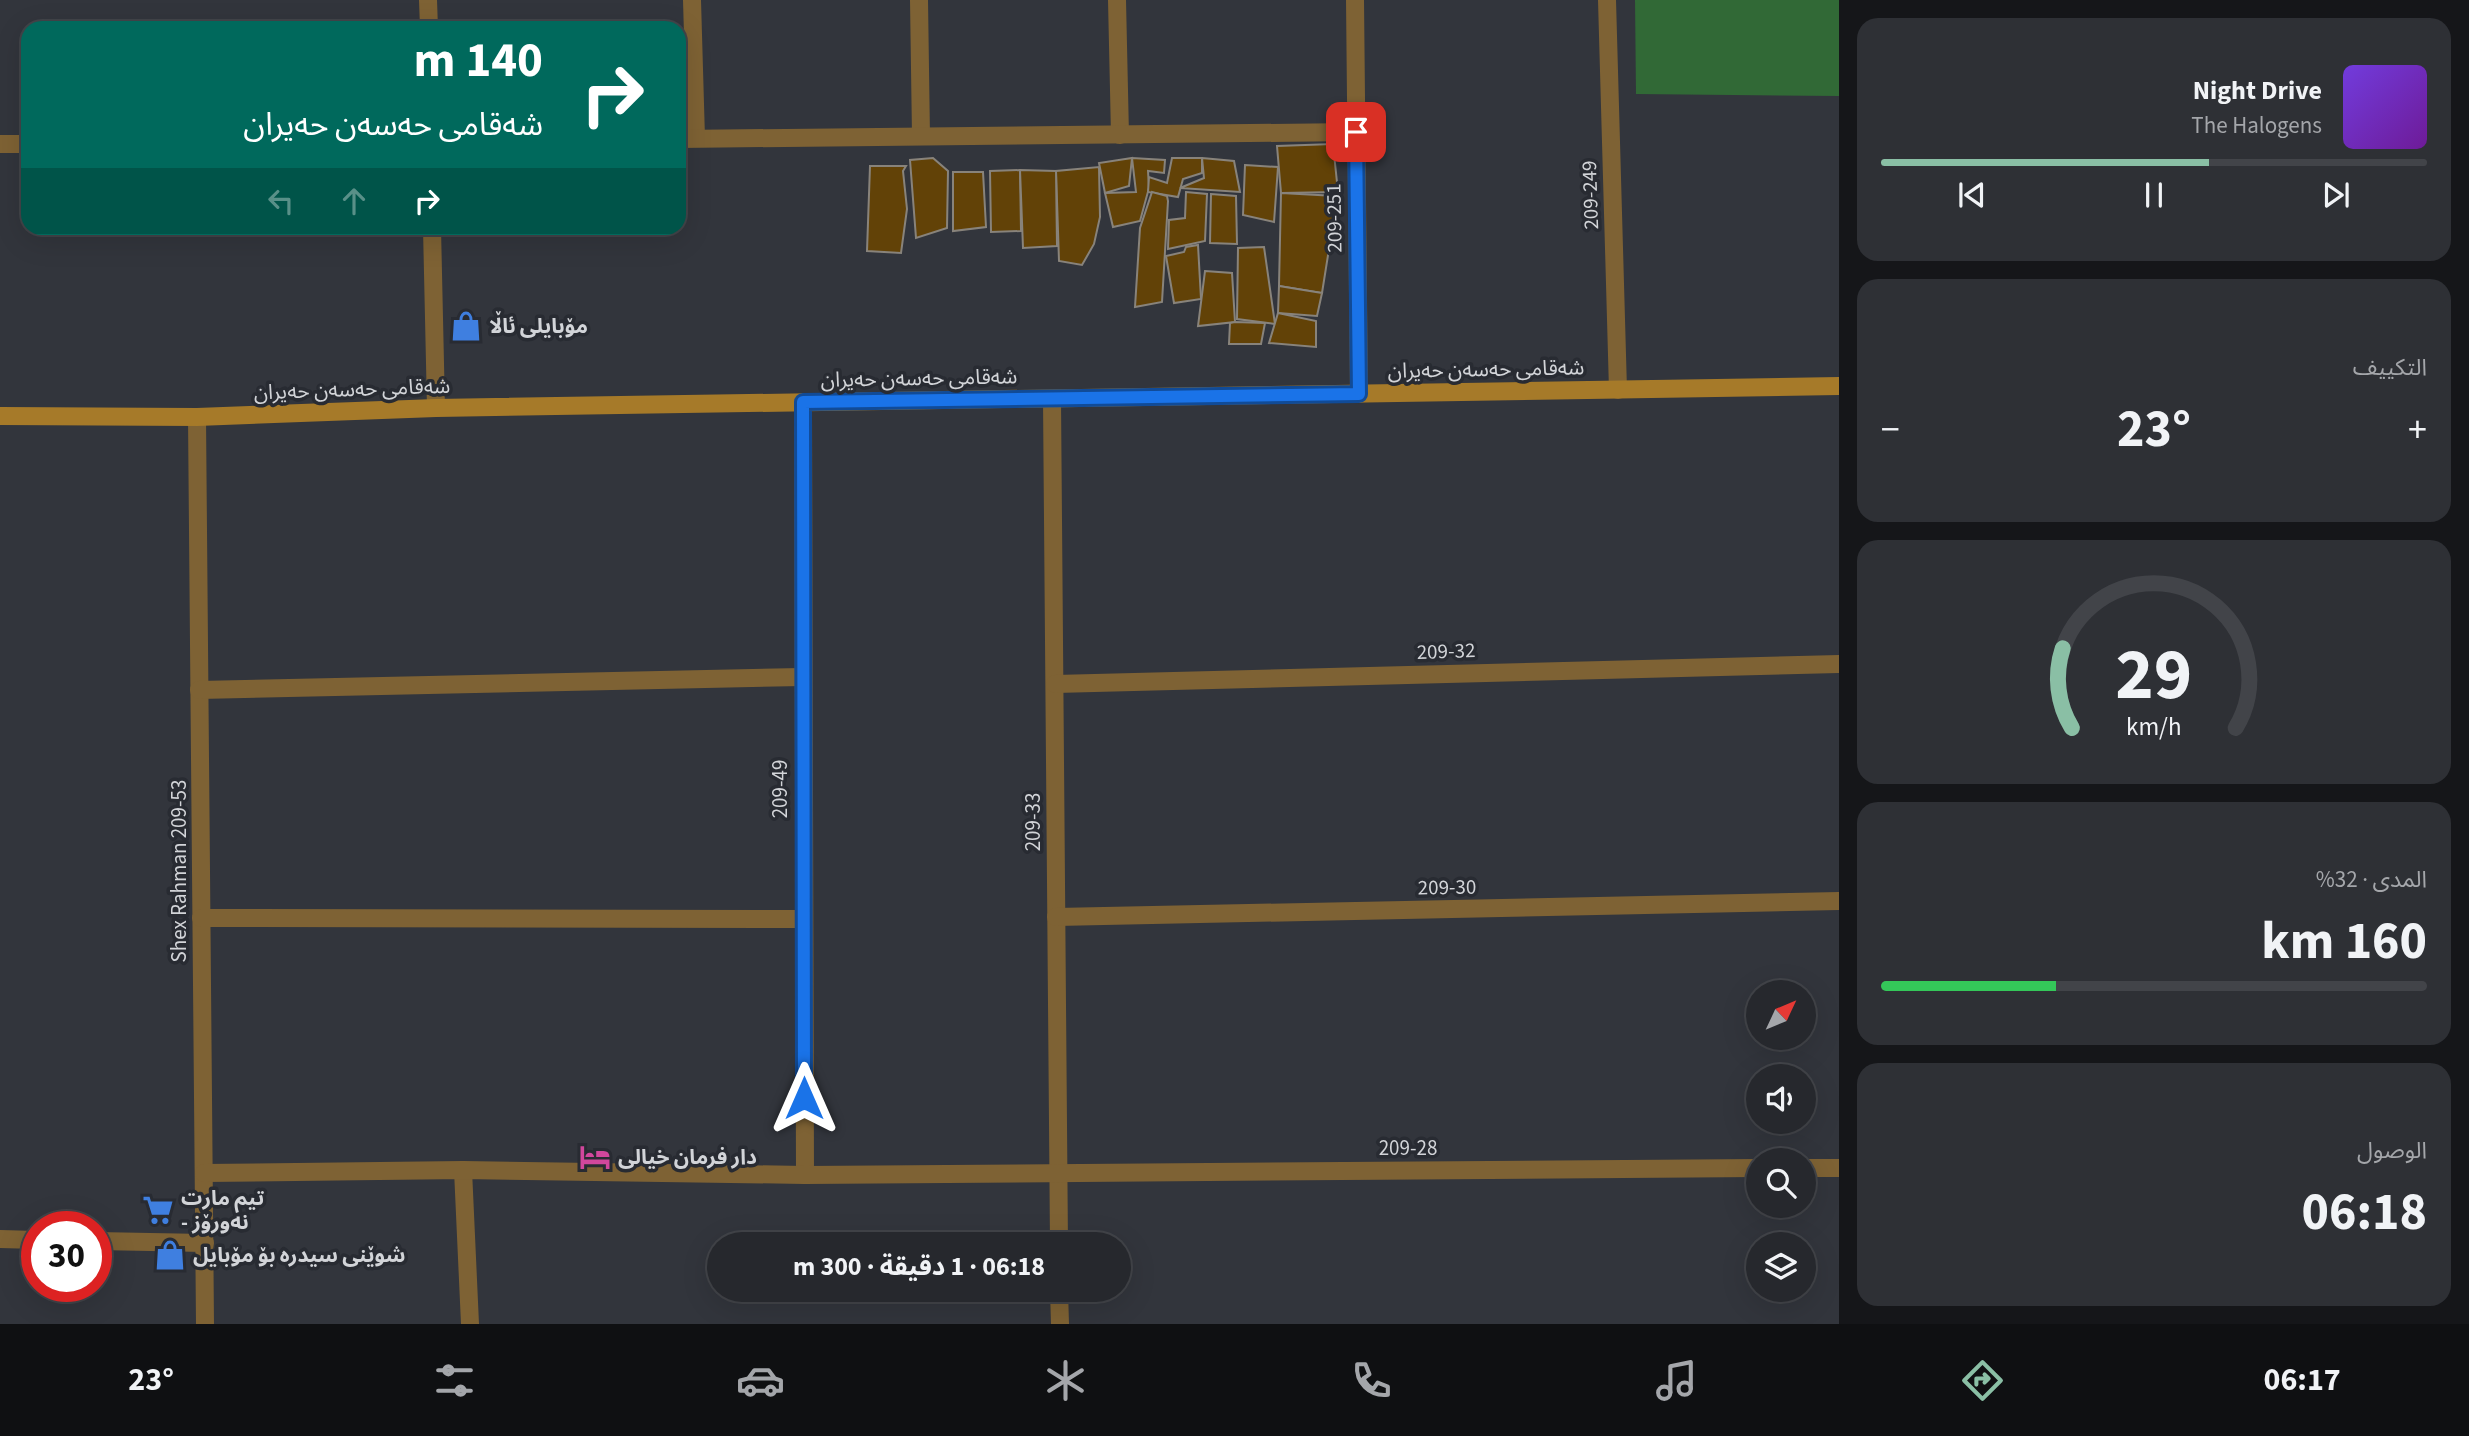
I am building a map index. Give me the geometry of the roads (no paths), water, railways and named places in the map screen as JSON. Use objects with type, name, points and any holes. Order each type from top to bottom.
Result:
[{"type":"street","points":[[428,0],[429,21]]},
{"type":"street","points":[[692,0],[688,138],[1356,132]]},
{"type":"street","points":[[919,0],[921,136]]},
{"type":"street","points":[[1117,0],[1120,135]]},
{"type":"street","name":"209-251","points":[[1355,0],[1359,394]]},
{"type":"street","name":"209-249","points":[[1607,0],[1618,390]]},
{"type":"street","points":[[0,144],[21,144]]},
{"type":"street","points":[[432,235],[436,408]]},
{"type":"street","name":"شەقامی حەسەن حەیران","points":[[0,416],[197,417],[436,408],[1839,386]]},
{"type":"street","name":"209-33","points":[[1052,398],[1059,1232]]},
{"type":"street","name":"209-49","points":[[803,402],[805,1175]]},
{"type":"street","name":"Shex Rahman 209-53","points":[[197,417],[205,1324]]},
{"type":"street","name":"209-32","points":[[1055,684],[1839,664]]},
{"type":"street","points":[[200,690],[803,677]]},
{"type":"street","name":"209-30","points":[[1056,917],[1839,901]]},
{"type":"street","points":[[201,918],[803,919]]},
{"type":"street","name":"209-28","points":[[204,1173],[463,1170],[805,1175],[1746,1168]]},
{"type":"street","points":[[1816,1168],[1839,1168]]},
{"type":"street","points":[[463,1170],[470,1324]]},
{"type":"street","points":[[0,1240],[21,1240]]},
{"type":"street","points":[[112,1241],[205,1243]]},
{"type":"street","points":[[1059,1302],[1060,1324]]},
{"type":"place","name":"مۆبایلی ئاڵا","points":[[466,326]]},
{"type":"place","name":"دار فرمان خیالی","points":[[595,1157]]},
{"type":"place","name":"تیم مارت - نەورۆز","points":[[158,1210]]},
{"type":"place","name":"شوێنی سیدرە بۆ مۆبایل","points":[[170,1255]]}]
